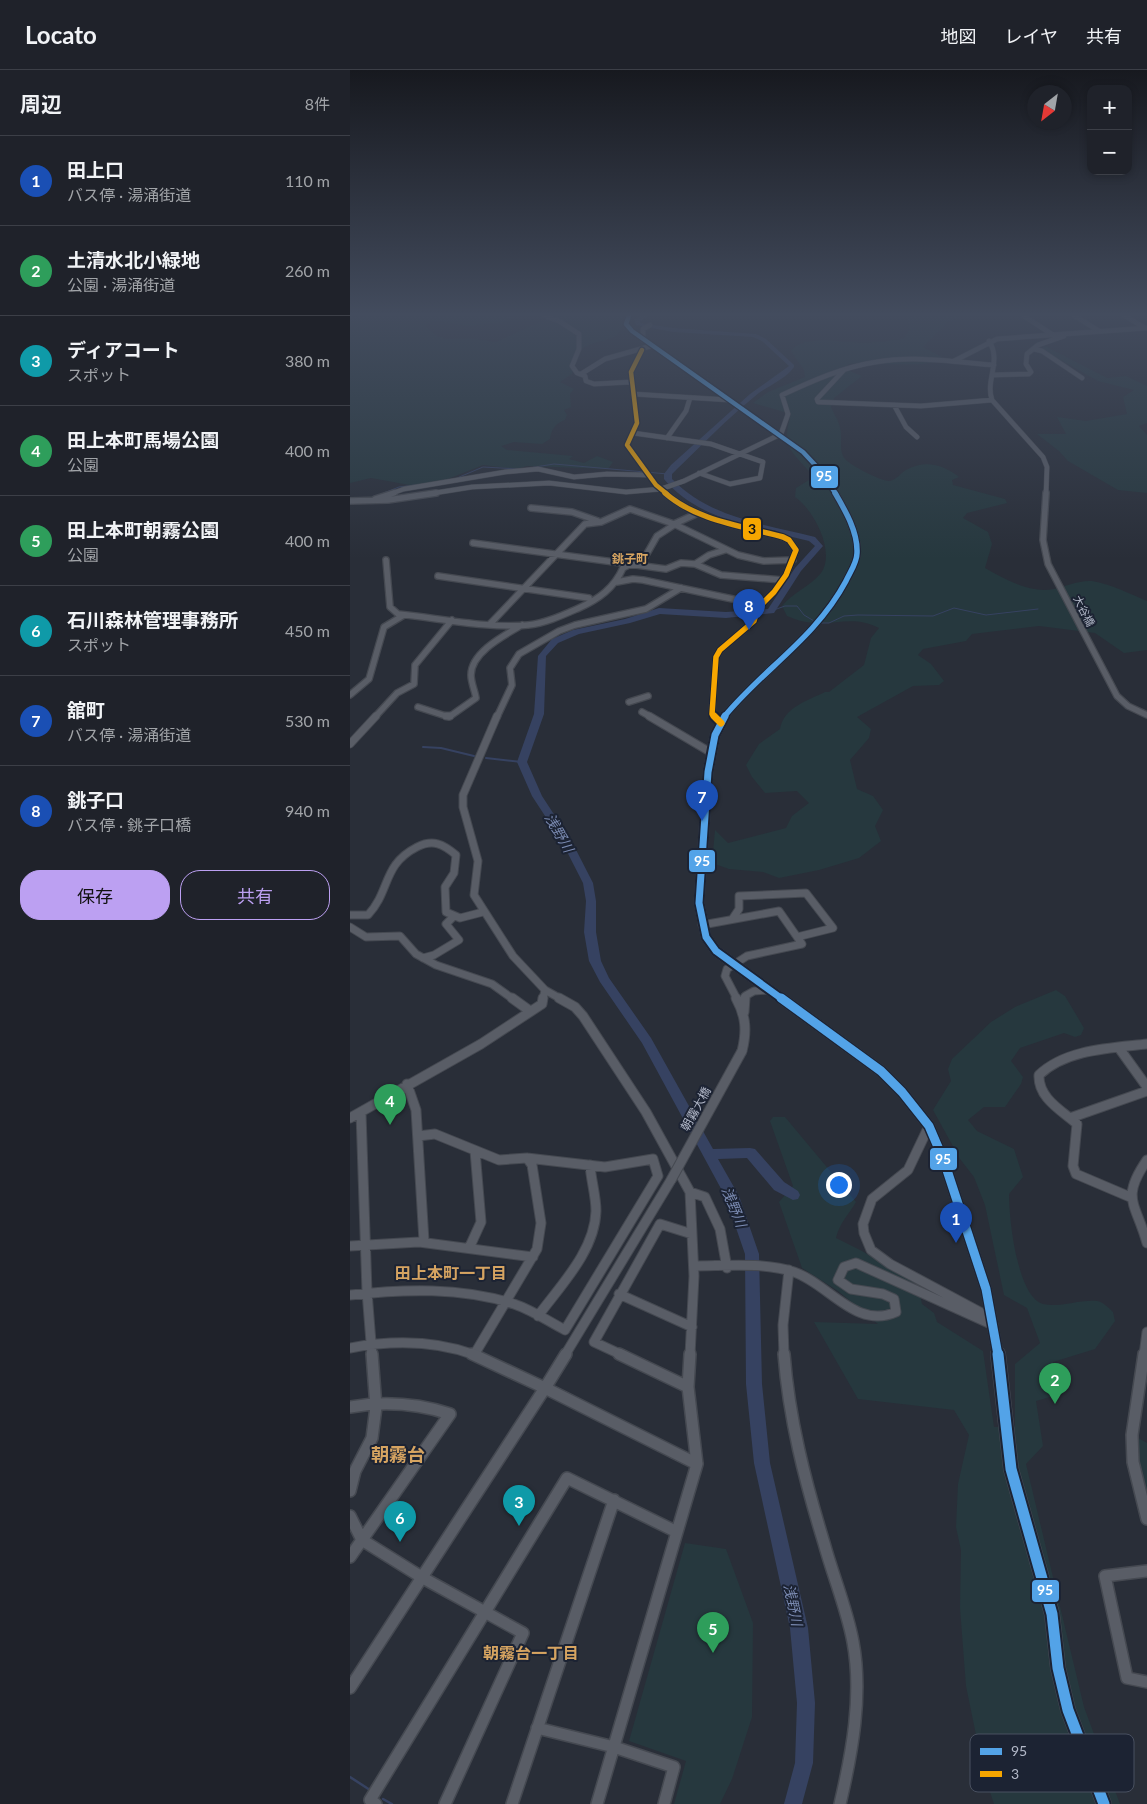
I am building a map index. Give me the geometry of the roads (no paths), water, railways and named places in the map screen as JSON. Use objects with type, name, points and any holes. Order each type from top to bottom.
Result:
[{"type":"main road","points":[[726,397],[781,434],[820,470],[850,522],[856,540],[857,553],[851,573],[822,616],[734,706],[721,723],[710,752],[700,891],[702,925],[706,937],[716,951],[881,1071],[902,1092],[929,1126],[944,1161],[986,1289],[1002,1375],[1011,1469],[1052,1614],[1058,1668],[1068,1710],[1077,1734]]},
{"type":"main road","points":[[1099,1792],[1104,1804]]},
{"type":"street","points":[[635,397],[638,414],[637,423],[628,439],[628,448],[661,489],[674,501],[696,514],[787,540],[794,546],[793,560],[774,592],[759,606],[756,617],[745,630],[720,650],[716,657],[712,714],[721,723]]},
{"type":"street","points":[[675,397],[733,402]]},
{"type":"street","points":[[350,501],[368,501],[472,487],[557,484],[626,492],[661,489],[684,481],[781,434],[788,414],[783,397]]},
{"type":"street","points":[[819,397],[818,402],[945,405],[992,400],[991,397]]},
{"type":"street","points":[[666,438],[686,412],[690,398]]},
{"type":"street","name":"大谷橋","points":[[992,400],[1045,461],[1047,473],[1043,540],[1044,554],[1117,696],[1128,706],[1147,715]]},
{"type":"street","points":[[894,405],[906,427],[918,436]]},
{"type":"street","points":[[633,433],[706,443],[763,462],[760,478],[730,484],[699,474]]},
{"type":"street","points":[[368,501],[404,489],[505,472],[541,469],[574,477]]},
{"type":"street","points":[[557,484],[574,477],[647,473]]},
{"type":"street","points":[[532,508],[572,512],[601,522]]},
{"type":"street","points":[[490,624],[585,524],[601,522],[630,509],[700,535],[725,550],[764,561],[793,560]]},
{"type":"street","points":[[561,616],[597,594],[623,568],[645,556],[652,548],[657,536],[696,514]]},
{"type":"street","points":[[473,543],[668,569],[681,563],[695,564],[721,575],[782,580]]},
{"type":"street","points":[[695,564],[709,555],[725,550]]},
{"type":"street","points":[[386,560],[390,607],[392,611],[404,616],[490,624],[522,625],[542,623],[561,616],[603,595],[617,582],[623,568]]},
{"type":"street","points":[[438,576],[589,598]]},
{"type":"street","points":[[617,582],[638,579],[759,606]]},
{"type":"street","points":[[597,1804],[697,1464],[688,1387],[694,1266],[690,1192],[646,1112],[629,1089],[583,1016],[575,1007],[545,990],[513,956],[490,919],[483,912],[474,895],[478,861],[463,807],[463,795],[477,759],[512,685],[512,662],[519,654],[559,631],[575,625],[646,609],[681,588]]},
{"type":"street","points":[[350,695],[370,679],[384,627],[404,616]]},
{"type":"street","points":[[350,744],[398,693],[405,687],[414,684],[415,665],[452,620]]},
{"type":"street","points":[[418,707],[449,716],[476,698],[471,674],[473,667],[497,640],[522,625]]},
{"type":"street","points":[[629,702],[648,696]]},
{"type":"street","points":[[642,712],[710,752]]},
{"type":"street","points":[[350,915],[368,915],[376,908],[392,868],[400,858],[422,844],[439,842],[456,855],[454,873],[445,887],[444,904],[446,912],[453,917],[466,918],[483,912]]},
{"type":"street","points":[[733,918],[739,909],[739,896],[806,893],[832,928],[797,937]]},
{"type":"street","points":[[702,925],[779,911],[802,944],[747,956],[727,969],[725,976],[735,1000],[744,1012]]},
{"type":"street","points":[[423,958],[434,955],[459,940],[446,924],[453,917]]},
{"type":"street","points":[[350,927],[356,935],[366,938],[400,936],[416,954],[436,965],[492,984],[530,1012]]},
{"type":"street","points":[[350,1118],[407,1084],[481,1044],[530,1012],[542,1004],[545,990]]},
{"type":"street","points":[[744,1012],[745,996],[754,991],[768,990]]},
{"type":"street","name":"朝霧大橋","points":[[350,1688],[545,1388],[671,1180],[742,1051],[746,1033],[744,1012]]},
{"type":"street","points":[[1130,1197],[1076,1174],[1073,1166],[1078,1131],[1076,1124],[1043,1091],[1038,1083],[1039,1077],[1048,1065],[1065,1059],[1147,1044]]},
{"type":"street","points":[[1119,1048],[1147,1087]]},
{"type":"street","points":[[407,1084],[416,1110],[424,1241]]},
{"type":"street","points":[[1070,1118],[1147,1091]]},
{"type":"street","points":[[350,1491],[356,1471],[372,1438],[376,1401],[368,1292],[368,1244],[361,1113]]},
{"type":"street","points":[[929,1126],[908,1170],[872,1199],[863,1224],[864,1233],[871,1250],[890,1264],[992,1322]]},
{"type":"street","points":[[350,1295],[391,1289],[457,1293],[507,1302],[565,1330],[658,1176],[654,1159],[605,1167],[527,1158],[499,1160],[475,1152],[435,1134],[418,1136]]},
{"type":"street","points":[[470,1246],[481,1222],[475,1152]]},
{"type":"street","points":[[474,1356],[537,1249],[541,1223],[532,1166],[527,1158]]},
{"type":"street","points":[[1147,1160],[1130,1189],[1132,1208],[1147,1243]]},
{"type":"street","points":[[538,1316],[577,1261],[593,1229],[596,1211],[590,1182],[590,1165]]},
{"type":"street","points":[[690,1192],[705,1196],[720,1229],[728,1268]]},
{"type":"street","points":[[688,1387],[594,1342],[619,1294],[660,1224],[692,1234]]},
{"type":"street","points":[[350,1246],[424,1241],[470,1246],[533,1257]]},
{"type":"street","points":[[694,1266],[784,1270],[824,1288],[850,1308],[864,1315],[878,1318],[890,1316],[896,1312],[894,1299],[883,1294],[852,1289],[838,1280],[840,1270],[847,1264],[863,1265],[880,1276],[992,1322]]},
{"type":"street","points":[[784,1270],[783,1341],[787,1390],[796,1441],[853,1642],[857,1672],[856,1725],[840,1804]]},
{"type":"street","points":[[619,1294],[692,1327]]},
{"type":"street","points":[[1147,1332],[1132,1435],[1134,1462],[1147,1518]]},
{"type":"street","points":[[350,1348],[373,1343],[421,1344],[449,1347],[474,1356],[545,1388],[697,1464]]},
{"type":"street","points":[[350,1407],[376,1401],[424,1406],[450,1414],[350,1557]]},
{"type":"street","points":[[376,1804],[370,1800],[567,1478],[677,1532]]},
{"type":"street","points":[[512,1804],[614,1500]]},
{"type":"street","points":[[350,1516],[362,1540],[423,1578],[523,1633],[445,1804]]},
{"type":"street","points":[[1147,1571],[1105,1576],[1127,1678],[1147,1682]]},
{"type":"street","points":[[536,1728],[614,1747],[674,1767],[664,1804]]},
{"type":"waterway","name":"浅野川","points":[[750,397],[674,467],[668,474],[668,479],[688,498],[715,512],[748,523],[812,539],[819,546],[798,570],[771,611],[726,615],[659,611],[627,621],[576,632],[555,641],[542,656],[539,714],[522,762],[537,796],[567,842],[588,883],[591,901],[590,932],[595,961],[604,979],[647,1041],[732,1196],[752,1254],[754,1384],[762,1463],[799,1628],[806,1703],[804,1763],[793,1804]]},
{"type":"waterway","points":[[529,468],[554,464],[668,474]]},
{"type":"waterway","points":[[457,478],[483,467],[519,469]]},
{"type":"waterway","points":[[381,494],[399,487],[415,485]]},
{"type":"waterway","points":[[771,611],[785,606],[797,606],[804,615],[814,621]]},
{"type":"waterway","points":[[819,623],[829,623],[844,616],[858,615],[933,616],[954,608],[986,615],[1038,609]]},
{"type":"waterway","points":[[423,747],[441,748],[474,756]]},
{"type":"waterway","points":[[486,758],[522,762]]},
{"type":"waterway","points":[[709,1154],[750,1153],[779,1186],[793,1195]]},
{"type":"waterway","points":[[350,1777],[370,1790]]},
{"type":"waterway","points":[[383,1799],[392,1804]]},
{"type":"place","name":"銚子口","points":[[749,630]]},
{"type":"place","name":"舘町","points":[[702,821]]},
{"type":"place","name":"田上本町馬場公園","points":[[390,1125]]},
{"type":"place","name":"田上口","points":[[956,1243]]},
{"type":"place","name":"土清水北小緑地","points":[[1055,1404]]},
{"type":"place","name":"ディアコート","points":[[519,1526]]},
{"type":"place","name":"石川森林管理事務所","points":[[400,1542]]},
{"type":"place","name":"田上本町朝霧公園","points":[[713,1653]]},
{"type":"district","name":"銚子町","points":[[630,559]]},
{"type":"district","name":"田上本町一丁目","points":[[451,1273]]},
{"type":"district","name":"朝霧台","points":[[398,1455]]},
{"type":"district","name":"朝霧台一丁目","points":[[531,1653]]}]
